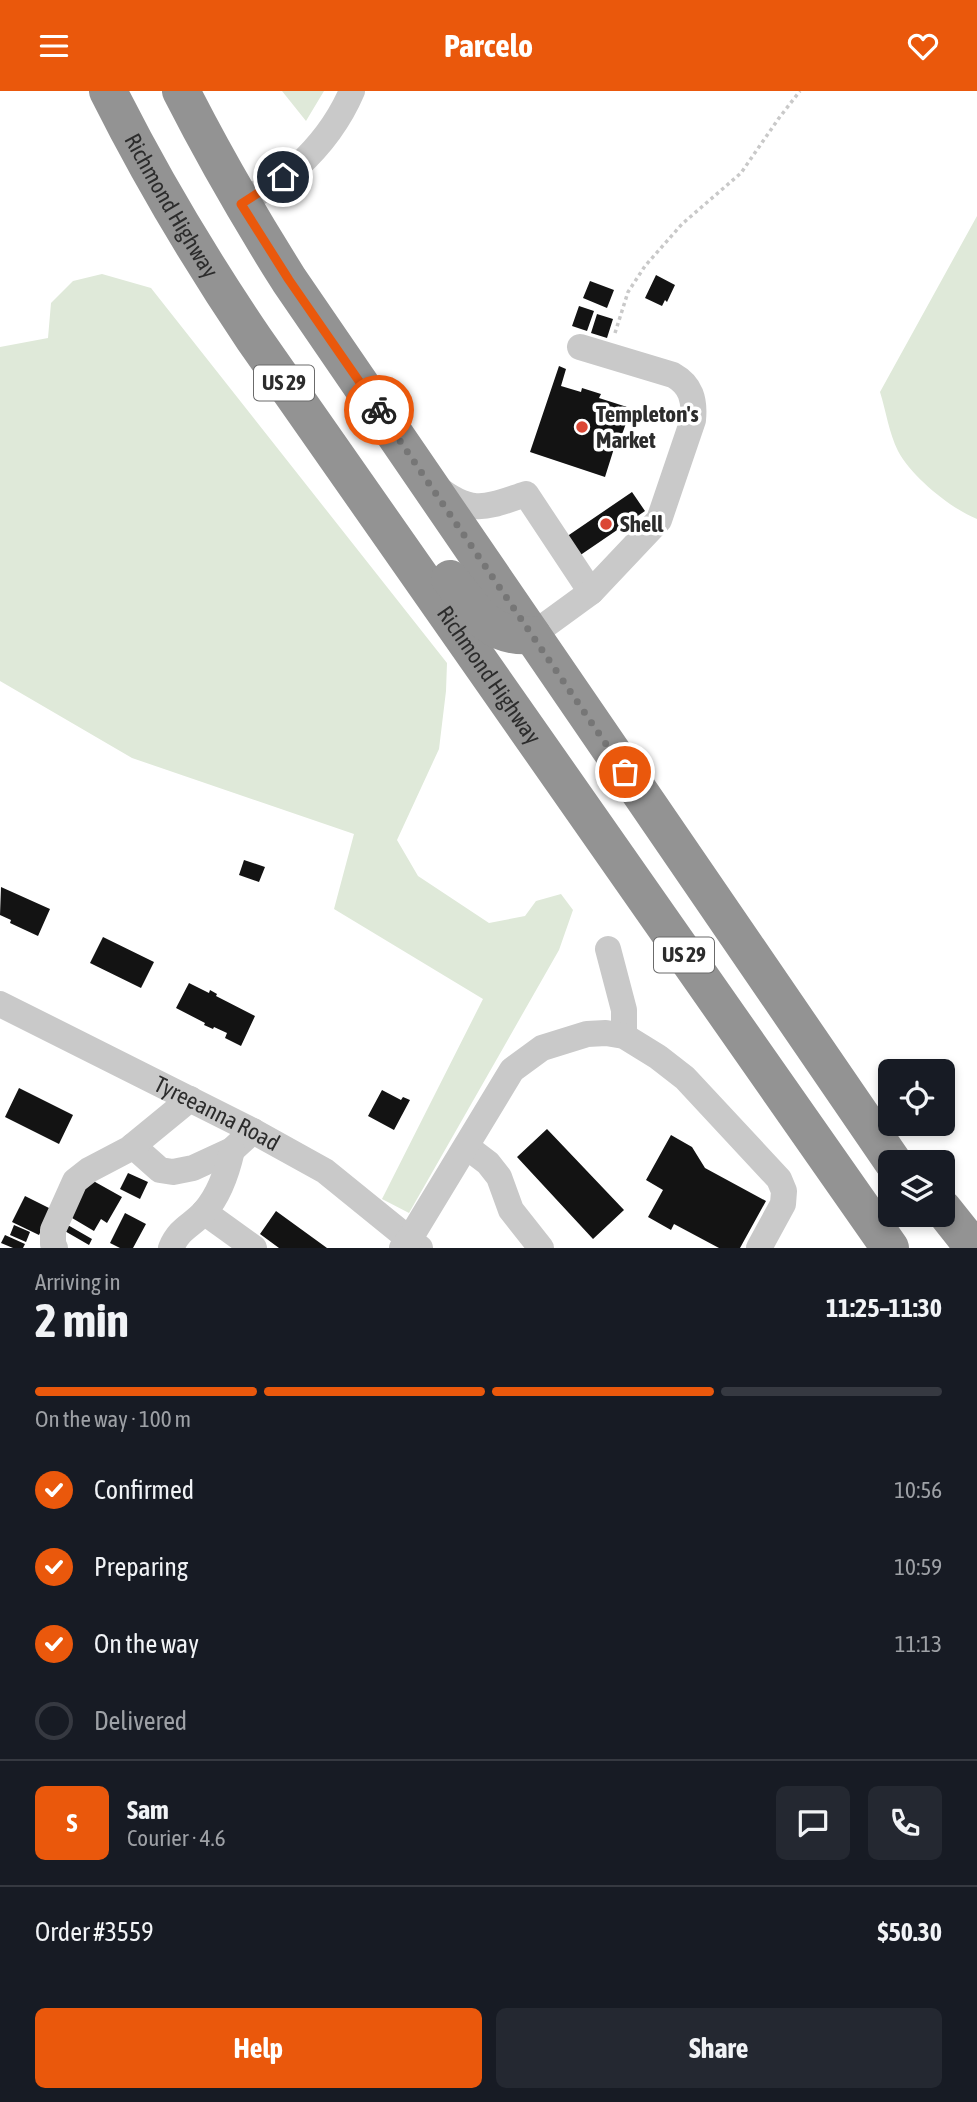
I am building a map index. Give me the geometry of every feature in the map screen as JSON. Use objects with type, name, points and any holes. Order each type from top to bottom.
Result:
[{"type":"highway","name":"Richmond Highway","points":[[108,91],[152,175],[215,281],[254,339],[890,1248]]},
{"type":"highway","name":"US 29","points":[[181,91],[241,204],[289,280],[885,1150]]},
{"type":"highway","points":[[254,339],[305,392],[481,618],[491,627],[508,635],[532,635]]},
{"type":"highway","points":[[827,1064],[895,1150]]},
{"type":"highway","points":[[955,1224],[974,1248]]},
{"type":"highway","points":[[940,1227],[955,1248]]},
{"type":"street","points":[[241,204],[296,168],[331,128],[352,91]]},
{"type":"street","points":[[532,635],[591,592],[659,520],[691,429],[694,412],[689,389],[680,379],[580,347]]},
{"type":"street","points":[[425,479],[456,502],[474,507],[492,505],[526,493],[591,592]]},
{"type":"street","points":[[608,949],[624,1010],[624,1036]]},
{"type":"street","name":"Tyreeanna Road","points":[[0,1004],[253,1131],[325,1171],[410,1245]]},
{"type":"street","points":[[410,1245],[512,1070],[542,1048],[587,1034],[606,1033],[624,1036],[685,1078],[779,1179],[785,1191],[783,1204],[759,1248]]},
{"type":"street","points":[[55,1248],[53,1230],[75,1181],[89,1170],[133,1146],[190,1099]]},
{"type":"street","points":[[133,1146],[160,1170],[173,1172],[192,1168],[232,1150],[253,1131]]},
{"type":"street","points":[[467,1147],[488,1163],[499,1177],[511,1210],[541,1248]]},
{"type":"street","points":[[171,1248],[187,1225],[204,1212],[227,1175],[232,1150]]},
{"type":"street","points":[[204,1212],[254,1248]]},
{"type":"path","points":[[608,355],[626,297],[637,276],[682,224],[741,173],[800,91]]},
{"type":"green space","points":[[282,91],[324,91],[306,121]]},
{"type":"green space","points":[[977,216],[977,519],[933,491],[904,461],[892,437],[880,392]]},
{"type":"green space","points":[[102,274],[151,288],[447,663],[439,749],[397,840],[418,876],[489,923],[525,916],[536,901],[561,894],[573,910],[559,950],[409,1213],[382,1199],[483,999],[334,909],[354,834],[132,758],[0,681],[0,347],[48,338],[51,303],[73,281]]},
{"type":"building","points":[[656,275],[675,285],[667,302],[665,300],[662,306],[645,298]]},
{"type":"building","points":[[590,281],[614,290],[607,308],[583,298]]},
{"type":"building","points":[[579,306],[594,311],[587,331],[572,326]]},
{"type":"building","points":[[597,314],[613,319],[607,338],[591,333]]},
{"type":"building","name":"Templeton's Market","points":[[559,366],[566,369],[561,386],[581,392],[582,388],[601,394],[599,398],[627,407],[626,411],[630,412],[619,443],[616,442],[605,477],[530,452]]},
{"type":"building","name":"Shell","points":[[632,492],[645,511],[579,556],[566,537]]},
{"type":"building","points":[[244,860],[265,867],[259,882],[239,875]]},
{"type":"building","points":[[1,887],[50,909],[38,936],[10,923],[11,920],[0,915]]},
{"type":"building","points":[[103,937],[154,962],[141,988],[90,963]]},
{"type":"building","points":[[189,983],[209,993],[210,990],[217,994],[216,996],[255,1016],[241,1046],[225,1038],[227,1033],[204,1025],[205,1023],[176,1008]]},
{"type":"building","points":[[19,1088],[73,1115],[59,1144],[5,1117]]},
{"type":"building","points":[[382,1090],[401,1100],[403,1097],[410,1100],[394,1130],[368,1116]]},
{"type":"building","points":[[547,1129],[624,1210],[593,1239],[517,1157]]},
{"type":"building","points":[[671,1135],[692,1147],[705,1168],[766,1201],[740,1248],[719,1248],[674,1224],[671,1230],[648,1217],[663,1190],[646,1180]]},
{"type":"building","points":[[128,1173],[148,1182],[140,1199],[120,1189]]},
{"type":"building","points":[[88,1178],[122,1197],[107,1223],[101,1219],[94,1231],[67,1215]]},
{"type":"building","points":[[25,1196],[51,1209],[39,1235],[12,1222]]},
{"type":"building","points":[[276,1211],[327,1248],[279,1248],[260,1234]]},
{"type":"building","points":[[125,1213],[146,1224],[133,1248],[120,1248],[110,1243]]},
{"type":"building","points":[[66,1224],[92,1239],[89,1245],[63,1230]]},
{"type":"building","points":[[14,1225],[30,1232],[26,1242],[10,1235]]},
{"type":"building","points":[[5,1235],[25,1244],[23,1248],[13,1248],[1,1243]]},
{"type":"way so far","points":[[379,410],[625,772]]},
{"type":"place","name":"Templeton's Market","points":[[582,427]]},
{"type":"place","name":"Shell","points":[[606,524]]},
{"type":"route","points":[[283,177],[241,204],[289,280],[379,410]]}]
